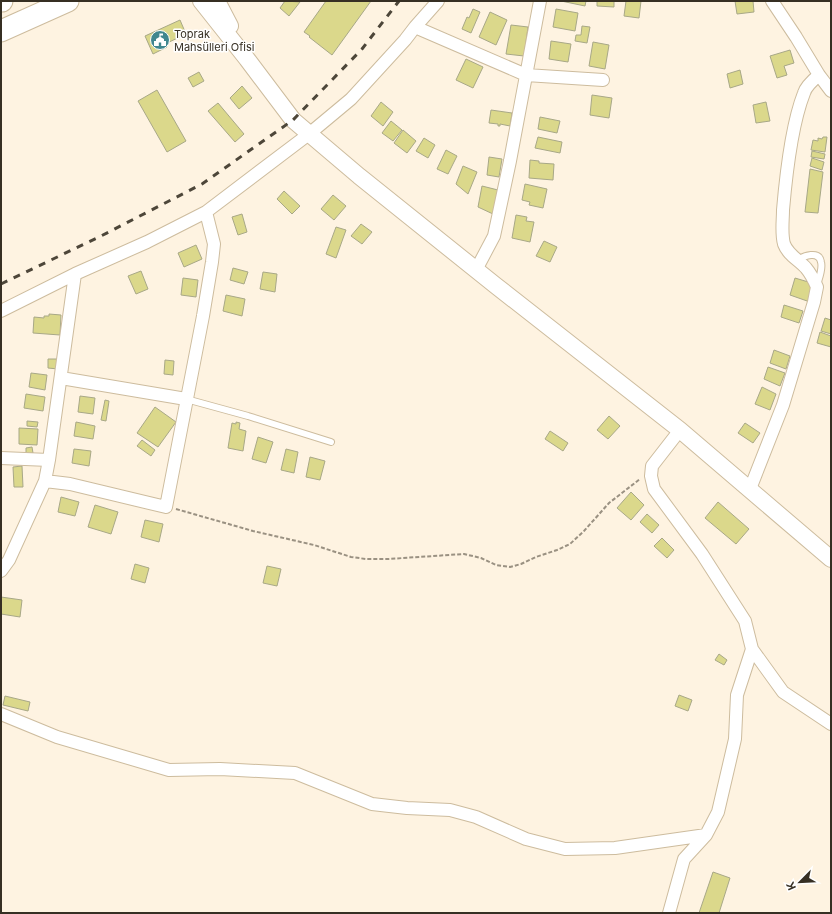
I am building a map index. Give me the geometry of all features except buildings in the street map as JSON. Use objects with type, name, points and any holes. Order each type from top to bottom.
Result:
[{"type":"highway","points":[[1,32],[68,1]]},
{"type":"street","points":[[201,1],[293,120],[476,270],[680,430],[831,559]]},
{"type":"street","points":[[217,1],[247,59]]},
{"type":"street","points":[[1,311],[75,274],[147,242],[206,212],[309,134],[351,98],[405,40],[414,27],[438,1]]},
{"type":"street","points":[[476,270],[494,236],[540,1]]},
{"type":"street","points":[[772,1],[819,75],[831,91]]},
{"type":"street","points":[[414,27],[526,75],[603,80]]},
{"type":"street","points":[[750,490],[783,405],[814,302],[817,287],[806,268],[787,250],[784,243],[782,225],[785,188],[794,125],[804,92],[819,75]]},
{"type":"street","points":[[45,480],[70,484],[166,507],[203,316],[214,244],[206,212]]},
{"type":"street","points":[[1,571],[10,560],[45,480],[75,274]]},
{"type":"street","points":[[61,378],[186,399]]},
{"type":"street","points":[[680,430],[652,466],[650,476],[654,489],[702,554],[745,620],[752,649],[783,692],[831,724]]},
{"type":"street","points":[[1,458],[49,460]]},
{"type":"street","points":[[669,913],[684,859],[706,836],[718,812],[735,739],[737,695],[752,649]]},
{"type":"street","points":[[1,714],[57,737],[169,770],[220,769],[295,773],[372,804],[407,808],[450,810],[476,818],[526,840],[565,849],[615,848],[706,836]]},
{"type":"lane","points":[[796,260],[808,255],[816,255],[818,257],[822,264],[817,287]]},
{"type":"lane","points":[[186,399],[248,416],[331,442]]},
{"type":"path","points":[[166,507],[366,559],[464,554],[481,558],[496,565],[510,567],[570,544],[615,497],[642,477],[650,476]]},
{"type":"railway","points":[[1,284],[101,236],[202,184],[293,120],[362,49],[399,1]]},
{"type":"place","name":"Toprak Mahsülleri Ofisi","points":[[160,40]]}]
